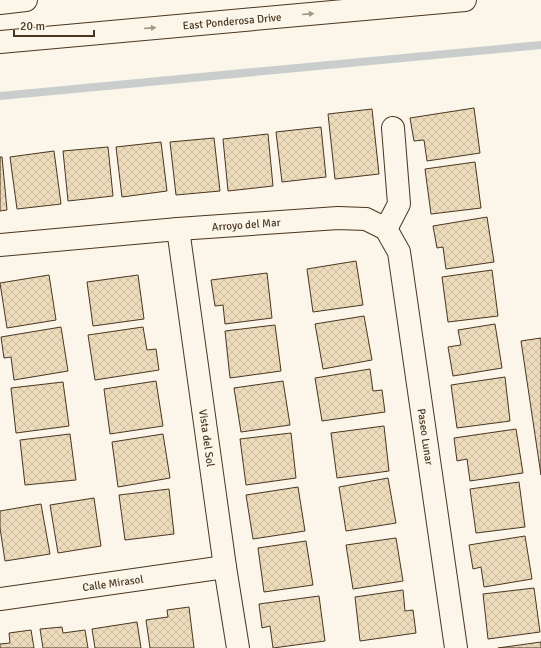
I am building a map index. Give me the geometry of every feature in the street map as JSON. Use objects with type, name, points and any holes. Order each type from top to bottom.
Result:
[{"type":"street","points":[[0,2],[26,0]]},
{"type":"street","name":"East Ponderosa Drive","points":[[0,42],[465,0]]},
{"type":"street","points":[[386,229],[399,204],[393,128]]},
{"type":"street","name":"Arroyo del Mar","points":[[0,245],[178,229],[338,218],[366,219],[386,229]]},
{"type":"street","name":"Vista del Sol","points":[[178,229],[225,567],[238,648]]},
{"type":"street","name":"Paseo Lunar","points":[[386,229],[399,252],[456,648]]},
{"type":"street","name":"Calle Mirasol","points":[[0,599],[225,567]]},
{"type":"building","points":[[474,108],[480,153],[427,161],[424,140],[414,141],[410,118]]},
{"type":"building","points":[[372,109],[379,174],[335,179],[328,114]]},
{"type":"building","points":[[321,127],[326,177],[282,182],[276,132]]},
{"type":"building","points":[[268,134],[273,186],[228,191],[223,139]]},
{"type":"building","points":[[214,138],[220,191],[176,195],[170,142]]},
{"type":"building","points":[[161,142],[167,191],[122,197],[116,147]]},
{"type":"building","points":[[108,147],[113,196],[68,201],[63,151]]},
{"type":"building","points":[[54,151],[61,204],[17,209],[10,157]]},
{"type":"building","points":[[0,157],[2,157],[7,210],[0,211]]},
{"type":"building","points":[[475,162],[481,208],[431,214],[425,169]]},
{"type":"building","points":[[487,217],[494,262],[446,269],[443,247],[437,248],[433,226]]},
{"type":"building","points":[[356,261],[363,305],[313,312],[307,269]]},
{"type":"building","points":[[492,270],[498,316],[448,322],[442,277]]},
{"type":"building","points":[[267,273],[272,318],[225,324],[223,305],[215,306],[211,280]]},
{"type":"building","points":[[49,275],[56,320],[7,328],[0,283]]},
{"type":"building","points":[[138,275],[144,319],[93,326],[87,282]]},
{"type":"building","points":[[364,316],[372,360],[323,369],[315,324]]},
{"type":"building","points":[[495,324],[502,368],[453,376],[448,347],[461,345],[458,330]]},
{"type":"building","points":[[275,325],[281,371],[230,378],[225,331]]},
{"type":"building","points":[[61,327],[68,371],[14,380],[11,357],[4,358],[1,337]]},
{"type":"building","points":[[143,327],[147,350],[156,349],[159,370],[95,380],[88,335]]},
{"type":"building","points":[[541,338],[541,475],[521,341]]},
{"type":"building","points":[[370,369],[373,391],[382,390],[385,412],[322,421],[315,378]]},
{"type":"building","points":[[505,377],[510,421],[457,428],[451,385]]},
{"type":"building","points":[[156,381],[163,426],[110,434],[104,389]]},
{"type":"building","points":[[283,381],[290,425],[241,432],[234,388]]},
{"type":"building","points":[[63,382],[69,426],[16,433],[11,388]]},
{"type":"building","points":[[384,426],[389,471],[337,478],[331,433]]},
{"type":"building","points":[[516,429],[523,473],[470,481],[467,459],[457,461],[454,438]]},
{"type":"building","points":[[291,433],[296,478],[246,485],[240,439]]},
{"type":"building","points":[[70,434],[76,480],[25,485],[20,440]]},
{"type":"building","points":[[163,434],[170,478],[118,487],[112,442]]},
{"type":"building","points":[[388,478],[396,523],[346,531],[339,487]]},
{"type":"building","points":[[519,482],[525,527],[476,533],[470,489]]},
{"type":"building","points":[[298,487],[305,531],[253,539],[246,495]]},
{"type":"building","points":[[169,489],[174,534],[125,540],[119,495]]},
{"type":"building","points":[[94,498],[101,546],[58,553],[50,505]]},
{"type":"building","points":[[41,504],[50,554],[5,561],[0,528],[0,511]]},
{"type":"building","points":[[525,536],[532,579],[484,587],[481,567],[473,569],[469,545]]},
{"type":"building","points":[[396,538],[403,581],[353,589],[346,545]]},
{"type":"building","points":[[306,541],[313,585],[264,592],[258,548]]},
{"type":"building","points":[[534,588],[540,632],[488,639],[483,594]]},
{"type":"building","points":[[403,590],[405,611],[413,610],[416,633],[360,641],[355,597]]},
{"type":"building","points":[[319,596],[325,641],[273,648],[270,626],[262,628],[259,604]]},
{"type":"building","points":[[189,607],[194,648],[150,648],[146,620],[168,617],[167,610]]},
{"type":"building","points":[[137,622],[141,648],[95,648],[92,629]]},
{"type":"building","points":[[62,627],[63,633],[85,630],[88,648],[43,648],[40,629]]},
{"type":"building","points":[[31,630],[34,648],[0,648],[0,644],[10,643],[9,633]]},
{"type":"building","points":[[541,642],[541,648],[498,648]]},
{"type":"waterway","points":[[0,96],[541,45]]}]
